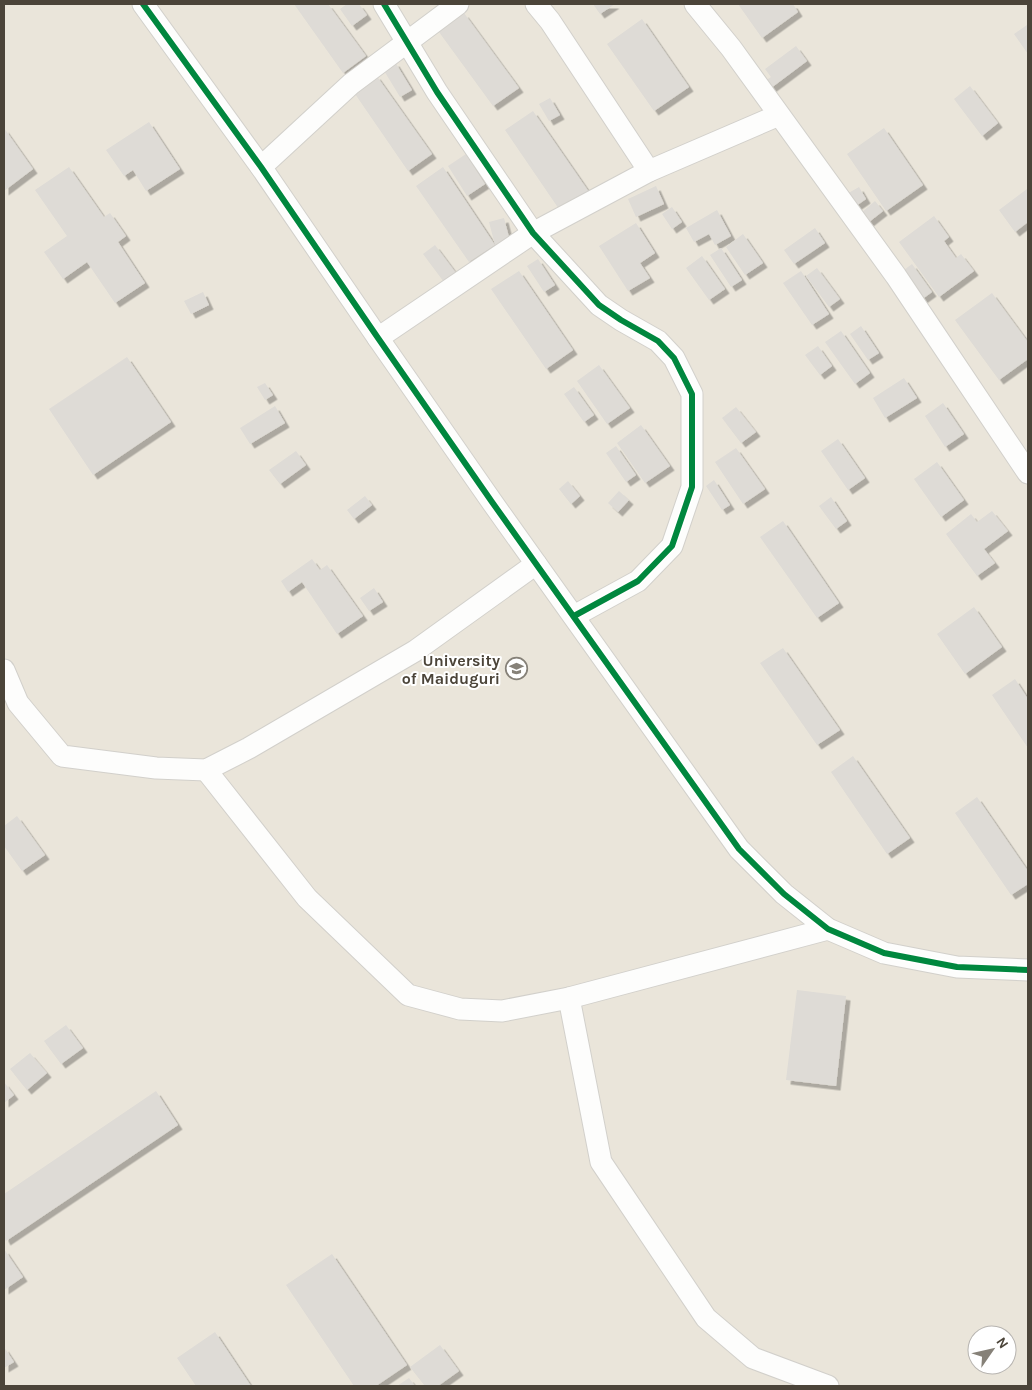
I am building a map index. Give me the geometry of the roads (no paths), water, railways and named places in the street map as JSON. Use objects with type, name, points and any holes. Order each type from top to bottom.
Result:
[{"type":"street","points":[[143,4],[261,167],[536,564],[739,849],[784,894],[828,929],[884,953],[957,967],[1028,970]]},
{"type":"street","points":[[384,4],[442,100],[533,233],[598,305],[658,341],[674,358],[692,394],[692,487],[672,546],[638,581],[574,616]]},
{"type":"street","points":[[261,167],[351,84],[458,4]]},
{"type":"street","points":[[536,4],[550,21],[649,170]]},
{"type":"street","points":[[696,4],[731,48],[896,276],[1028,473]]},
{"type":"street","points":[[378,338],[533,233],[649,170],[779,115]]},
{"type":"street","points":[[4,670],[18,703],[62,756],[156,768],[206,770],[257,743],[415,651],[536,564]]},
{"type":"street","points":[[206,770],[307,898],[408,995],[460,1009],[502,1011],[569,998],[828,929]]},
{"type":"street","points":[[569,998],[601,1162],[706,1318],[753,1358],[828,1386]]},
{"type":"place","name":"University of Maiduguri","points":[[516,669]]}]
